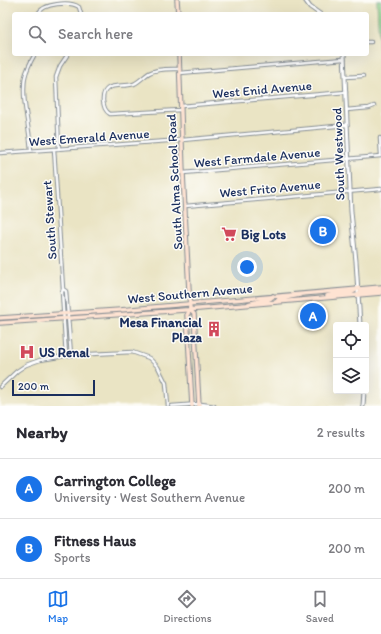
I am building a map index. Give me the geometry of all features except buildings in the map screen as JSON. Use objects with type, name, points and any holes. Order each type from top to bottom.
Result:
[{"type":"main road","points":[[177,0],[178,12]]},
{"type":"main road","name":"South Alma School Road","points":[[179,56],[183,173],[190,303],[190,310],[187,315],[192,405]]},
{"type":"main road","name":"West Southern Avenue","points":[[0,318],[381,286]]},
{"type":"main road","points":[[324,298],[332,295],[354,292],[358,288]]},
{"type":"main road","points":[[358,295],[362,291],[381,290]]},
{"type":"main road","points":[[276,302],[279,299],[306,293]]},
{"type":"main road","name":"West Southern Avenue","points":[[0,323],[243,306],[381,293]]},
{"type":"main road","points":[[243,306],[254,301],[269,300],[273,296]]},
{"type":"main road","name":"South Alma School Road","points":[[190,310],[194,314],[199,405]]},
{"type":"street","points":[[305,0],[310,7],[317,12]]},
{"type":"street","points":[[39,12],[45,6],[61,4],[76,5],[79,7],[80,12]]},
{"type":"street","points":[[31,151],[30,133],[26,117],[25,84],[27,69],[35,56]]},
{"type":"street","points":[[59,149],[56,77],[60,66],[67,56]]},
{"type":"street","points":[[180,71],[344,59]]},
{"type":"street","name":"South Westwood","points":[[344,59],[348,159],[360,322]]},
{"type":"street","name":"West Enid Avenue","points":[[180,71],[153,71],[133,84],[107,88],[103,92],[104,106],[106,110],[114,114],[346,92]]},
{"type":"street","points":[[345,77],[363,76]]},
{"type":"street","points":[[346,110],[369,108],[374,106]]},
{"type":"street","name":"West Emerald Avenue","points":[[0,153],[182,140],[347,125]]},
{"type":"street","points":[[380,138],[381,156]]},
{"type":"street","name":"South Stewart","points":[[54,149],[64,289],[62,292],[66,313],[69,318],[71,355]]},
{"type":"street","name":"West Farmdale Avenue","points":[[183,173],[381,156]]},
{"type":"street","name":"West Frito Avenue","points":[[185,206],[381,189]]},
{"type":"street","name":"South Stewart","points":[[66,313],[64,318],[66,356]]},
{"type":"street","points":[[0,387],[17,371],[26,365],[40,360],[71,355],[125,352],[139,354],[149,358],[158,367],[168,390],[168,406]]},
{"type":"street","points":[[363,406],[364,394]]},
{"type":"street","points":[[172,406],[214,406]]},
{"type":"green space","points":[[377,0],[381,0],[381,85]]},
{"type":"place","name":"Fitness Haus","points":[[323,231]]},
{"type":"place","name":"Big Lots","points":[[229,234]]},
{"type":"place","name":"Carrington College","points":[[313,316]]},
{"type":"place","name":"Mesa Financial Plaza","points":[[214,329]]},
{"type":"place","name":"US Renal","points":[[27,352]]}]
